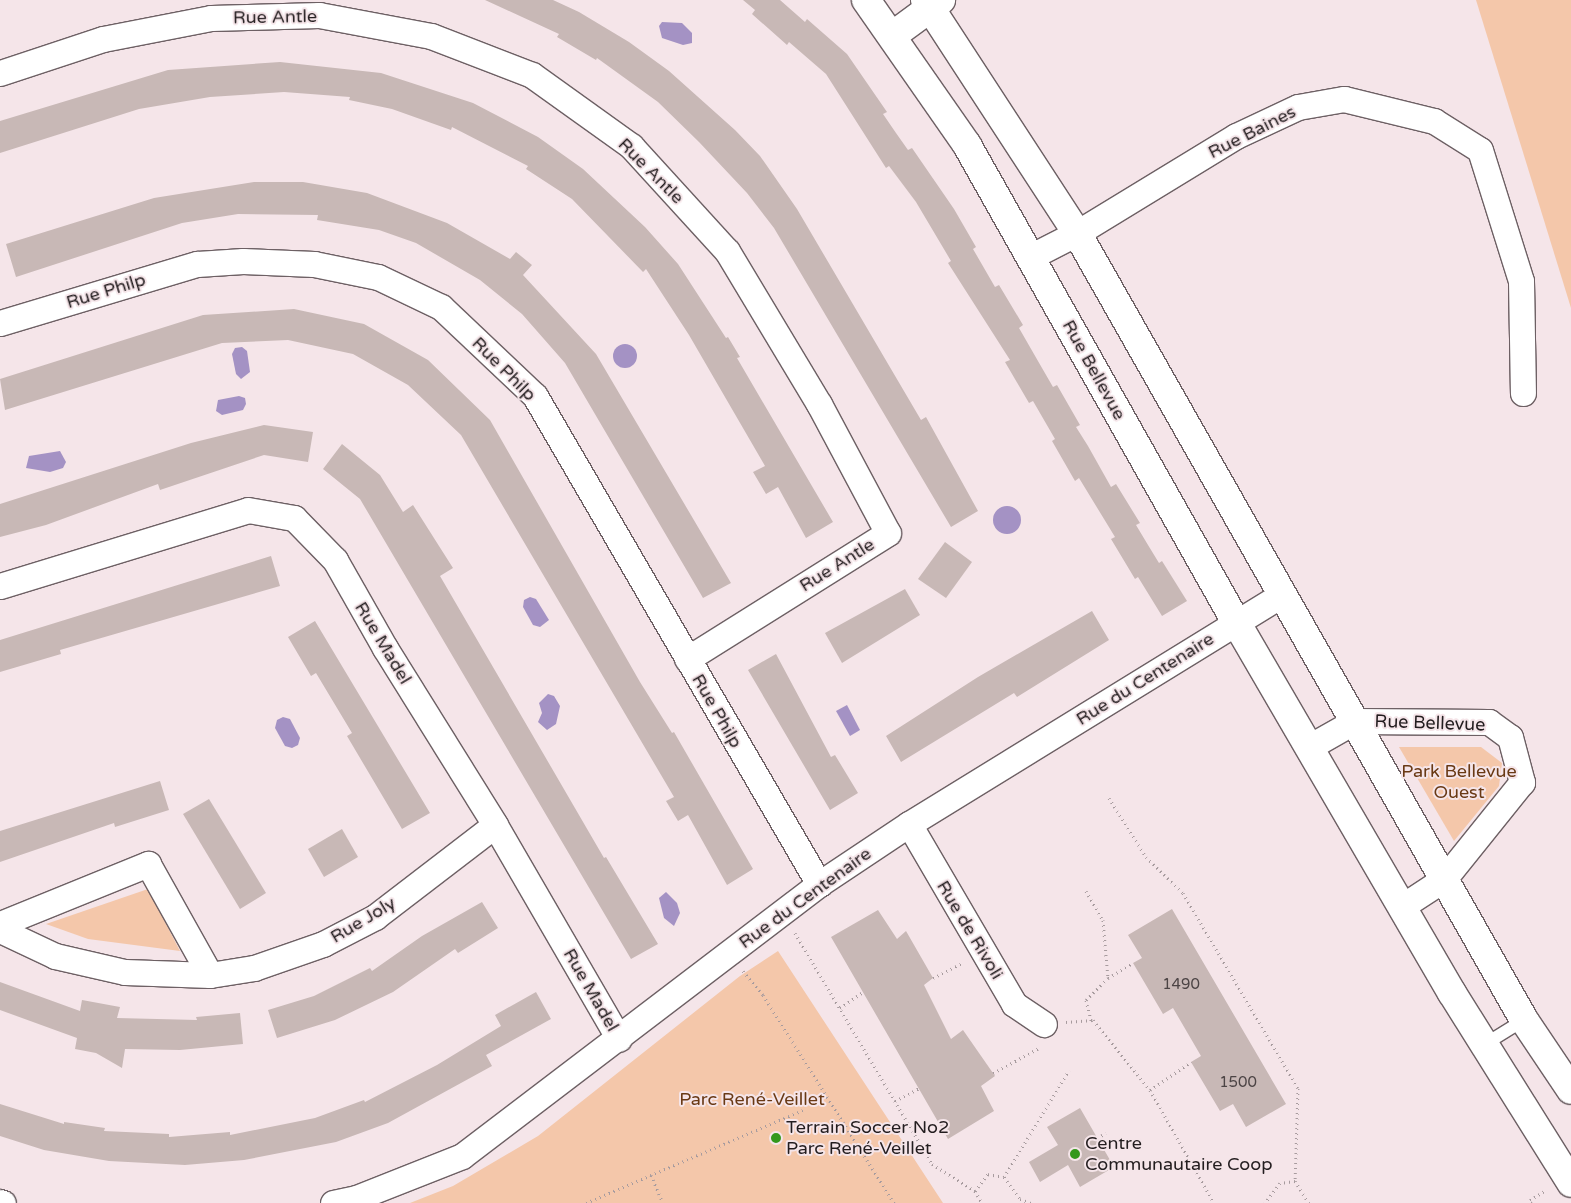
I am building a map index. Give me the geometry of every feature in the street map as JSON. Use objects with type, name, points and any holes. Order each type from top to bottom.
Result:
[{"type":"street","name":"Rue Bellevue","points":[[866,0],[967,144],[1236,622],[1401,907],[1482,1046],[1571,1183]]},
{"type":"street","name":"Rue Bellevue","points":[[933,2],[1077,233],[1524,1020],[1571,1090]]},
{"type":"street","points":[[892,36],[933,2]]},
{"type":"street","name":"Rue Antle","points":[[0,73],[103,39],[211,18],[319,14],[431,36],[532,75],[631,146],[727,251],[819,404],[888,533],[687,659]]},
{"type":"street","name":"Rue Baines","points":[[1030,256],[1077,233],[1236,136],[1298,107],[1344,99],[1434,121],[1480,150],[1521,282],[1523,393]]},
{"type":"street","name":"Rue Philp","points":[[0,323],[197,264],[243,261],[314,264],[378,277],[441,307],[535,396],[819,884]]},
{"type":"street","name":"Rue Madel","points":[[0,586],[248,510],[294,518],[335,560],[385,648],[496,825],[619,1039]]},
{"type":"street","name":"Rue du Centenaire","points":[[333,1203],[356,1198],[462,1156],[619,1039],[819,884],[909,824],[1282,594]]},
{"type":"street","name":"Rue Bellevue","points":[[1309,747],[1355,721],[1489,722],[1510,737],[1522,782],[1444,879],[1401,907]]},
{"type":"street","name":"Rue de Rivoli","points":[[909,824],[1014,1004],[1044,1034]]},
{"type":"street","name":"Rue Joly","points":[[0,930],[55,956],[124,972],[210,975],[262,965],[323,944],[375,918],[496,825]]},
{"type":"street","points":[[0,924],[148,864],[210,975]]},
{"type":"lane","points":[[1482,1046],[1524,1020]]},
{"type":"path","points":[[1109,798],[1146,857],[1184,893],[1298,1088],[1295,1181],[1308,1203]]},
{"type":"path","points":[[1086,891],[1103,920],[1108,978]]},
{"type":"path","points":[[784,913],[932,1164],[975,1191],[982,1203]]},
{"type":"path","points":[[728,953],[763,995],[894,1203]]},
{"type":"path","points":[[933,978],[983,953]]},
{"type":"path","points":[[1133,963],[1108,978],[1086,1000],[1091,1020],[1150,1090],[1214,1203]]},
{"type":"path","points":[[840,1008],[863,992]]},
{"type":"path","points":[[993,1073],[1044,1034],[1091,1020]]},
{"type":"path","points":[[1150,1090],[1191,1062]]},
{"type":"path","points":[[1004,1177],[1069,1070]]},
{"type":"path","points":[[895,1101],[919,1088]]},
{"type":"path","points":[[586,1203],[803,1110]]},
{"type":"path","points":[[1097,1138],[1106,1133]]},
{"type":"path","points":[[975,1191],[988,1174],[1004,1177],[1020,1201],[1031,1203]]},
{"type":"path","points":[[651,1175],[663,1203]]},
{"type":"path","points":[[1265,1203],[1280,1183],[1295,1181]]},
{"type":"green space","points":[[1476,0],[1571,0],[1571,308]]},
{"type":"green space","name":"Park Bellevue Ouest","points":[[1399,747],[1481,747],[1502,763],[1499,786],[1454,841]]},
{"type":"green space","points":[[148,889],[180,951],[88,939],[46,924]]},
{"type":"green space","name":"Parc René-Veillet","points":[[778,951],[943,1203],[410,1203],[453,1186],[538,1136],[740,976]]},
{"type":"shaded area","points":[[662,22],[682,23],[692,33],[692,43],[683,45],[662,38],[659,26]]},
{"type":"shaded area","points":[[625,344],[634,347],[637,356],[634,365],[625,368],[616,365],[613,356],[616,347]]},
{"type":"shaded area","points":[[242,347],[247,351],[250,372],[241,379],[236,374],[232,354],[235,348]]},
{"type":"shaded area","points":[[239,396],[245,398],[246,404],[243,410],[222,415],[216,411],[218,400]]},
{"type":"shaded area","points":[[60,451],[66,462],[63,468],[50,472],[26,468],[29,456]]},
{"type":"shaded area","points":[[1007,506],[1017,510],[1021,520],[1017,530],[1007,534],[997,530],[993,520],[997,510]]},
{"type":"shaded area","points":[[530,597],[536,599],[549,620],[540,627],[533,625],[523,607],[524,600]]},
{"type":"shaded area","points":[[548,694],[554,696],[560,706],[556,724],[547,730],[538,722],[542,713],[539,703]]},
{"type":"shaded area","points":[[847,705],[860,730],[850,736],[836,711]]},
{"type":"shaded area","points":[[283,717],[290,719],[300,738],[298,745],[292,748],[285,746],[275,728],[277,720]]},
{"type":"shaded area","points":[[666,892],[677,903],[680,913],[674,926],[664,918],[659,898]]},
{"type":"building","points":[[485,0],[553,0],[579,12],[629,42],[669,71],[735,130],[760,156],[797,209],[921,420],[926,417],[978,511],[951,527],[774,228],[747,193],[699,142],[658,102],[597,58],[596,60],[557,37],[559,34]]},
{"type":"building","points":[[743,0],[780,0],[805,22],[807,19],[847,54],[887,112],[883,114],[896,133],[908,150],[912,148],[954,209],[976,247],[973,249],[995,287],[999,285],[1023,325],[1019,328],[1053,387],[1057,385],[1080,425],[1076,427],[1111,487],[1116,484],[1140,523],[1136,525],[1148,545],[1159,563],[1162,561],[1187,601],[1162,616],[1138,577],[1135,579],[1111,539],[1115,537],[1079,478],[1075,481],[1052,441],[1055,439],[1033,401],[1029,403],[1005,362],[1010,360],[948,263],[951,261],[916,202],[889,166],[886,168],[826,74],[789,42],[787,45],[752,14],[755,10]]},
{"type":"building","points":[[280,62],[381,73],[473,103],[538,137],[583,169],[645,227],[678,264],[726,338],[728,337],[740,357],[737,358],[833,522],[806,538],[778,487],[766,494],[753,472],[765,466],[689,335],[646,269],[643,272],[572,199],[526,169],[528,166],[452,127],[451,130],[392,109],[349,100],[350,97],[284,92],[210,97],[139,109],[0,153],[0,121],[168,70]]},
{"type":"building","points":[[254,182],[303,182],[367,193],[447,223],[510,259],[516,252],[532,265],[523,275],[596,354],[731,583],[703,598],[565,363],[522,314],[480,280],[416,243],[379,230],[317,220],[318,215],[238,214],[182,223],[16,277],[6,244],[154,198]]},
{"type":"building","points":[[294,309],[364,324],[428,360],[490,420],[640,682],[672,733],[674,732],[753,869],[727,885],[688,815],[678,821],[666,801],[674,797],[461,435],[408,385],[353,354],[288,340],[222,343],[5,410],[0,379],[203,315]]},
{"type":"building","points":[[264,425],[313,432],[308,462],[264,455],[160,490],[158,484],[46,525],[0,537],[0,504],[191,443]]},
{"type":"building","points":[[342,444],[380,475],[403,512],[413,505],[453,568],[440,576],[604,858],[606,857],[658,944],[631,959],[360,499],[323,469]]},
{"type":"building","points":[[945,542],[972,562],[946,598],[918,579]]},
{"type":"building","points":[[271,556],[280,586],[60,650],[61,654],[0,672],[0,640]]},
{"type":"building","points":[[905,589],[920,615],[842,663],[825,633]]},
{"type":"building","points":[[1092,611],[1109,640],[1017,697],[1014,693],[901,762],[886,736],[978,677]]},
{"type":"building","points":[[315,621],[430,813],[402,829],[347,736],[352,733],[316,673],[311,676],[288,637]]},
{"type":"building","points":[[776,654],[831,757],[835,755],[858,793],[830,810],[748,670]]},
{"type":"building","points":[[160,781],[169,810],[115,827],[114,823],[0,862],[0,831]]},
{"type":"building","points":[[209,799],[266,893],[240,909],[183,814]]},
{"type":"building","points":[[342,829],[358,857],[324,877],[308,849]]},
{"type":"building","points":[[482,902],[498,928],[458,953],[455,949],[393,992],[335,1020],[277,1038],[268,1010],[314,996],[370,968],[372,971],[422,936]]},
{"type":"building","points":[[1172,909],[1286,1104],[1246,1127],[1233,1104],[1220,1111],[1191,1062],[1201,1056],[1173,1008],[1163,1014],[1133,963],[1142,958],[1128,935]]},
{"type":"building","points":[[878,910],[897,939],[906,931],[933,978],[924,985],[951,1039],[963,1030],[995,1076],[981,1086],[994,1111],[948,1139],[831,937]]},
{"type":"building","points":[[0,982],[80,1011],[82,1000],[120,1007],[117,1018],[197,1020],[196,1017],[240,1013],[243,1044],[180,1050],[125,1049],[122,1068],[96,1053],[75,1049],[77,1038],[0,1010]]},
{"type":"building","points":[[536,992],[551,1019],[486,1055],[492,1066],[388,1123],[336,1142],[244,1160],[185,1165],[109,1161],[44,1150],[0,1136],[0,1104],[64,1124],[64,1122],[105,1128],[104,1131],[169,1134],[169,1137],[230,1132],[230,1135],[315,1118],[364,1100],[365,1102],[437,1065],[501,1026],[495,1015]]},
{"type":"building","name":"Centre Communautaire Coop","points":[[1080,1108],[1114,1167],[1080,1187],[1068,1165],[1040,1182],[1029,1162],[1058,1145],[1047,1127]]},
{"type":"place","name":"Terrain Soccer No2 Parc René-Veillet","points":[[776,1138]]},
{"type":"place","name":"Centre Communautaire Coop","points":[[1075,1154]]}]
